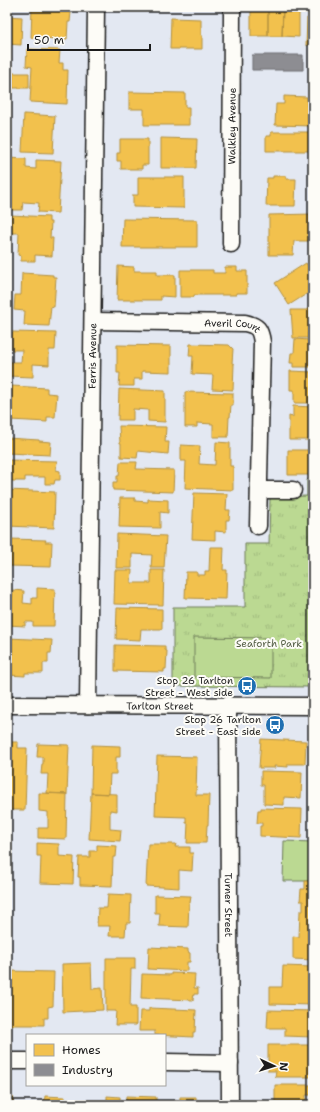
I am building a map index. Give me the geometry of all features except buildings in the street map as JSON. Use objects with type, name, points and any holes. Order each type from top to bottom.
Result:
[{"type":"street","name":"Ferris Avenue","points":[[88,705],[96,7]]},
{"type":"street","name":"Walkley Avenue","points":[[231,244],[232,7]]},
{"type":"street","name":"Averil Court","points":[[93,321],[245,323],[254,325],[260,331],[262,342],[258,526]]},
{"type":"street","points":[[259,490],[293,490]]},
{"type":"street","name":"Tarlton Street","points":[[7,705],[313,706]]},
{"type":"street","name":"Turner Street","points":[[228,705],[230,1105]]},
{"type":"street","points":[[7,1060],[26,1061]]},
{"type":"street","points":[[166,1062],[230,1063]]},
{"type":"green space","name":"Seaforth Park","points":[[307,480],[313,480],[313,687],[173,686],[173,607],[245,607],[245,544],[269,544],[270,497],[307,496]]},
{"type":"green space","points":[[194,637],[271,638],[271,678],[194,677]]},
{"type":"green space","points":[[284,841],[313,842],[313,881],[283,881]]},
{"type":"place","name":"Stop 26 Tarlton Street - West side","points":[[247,686]]},
{"type":"place","name":"Stop 26 Tarlton Street - East side","points":[[275,725]]}]
